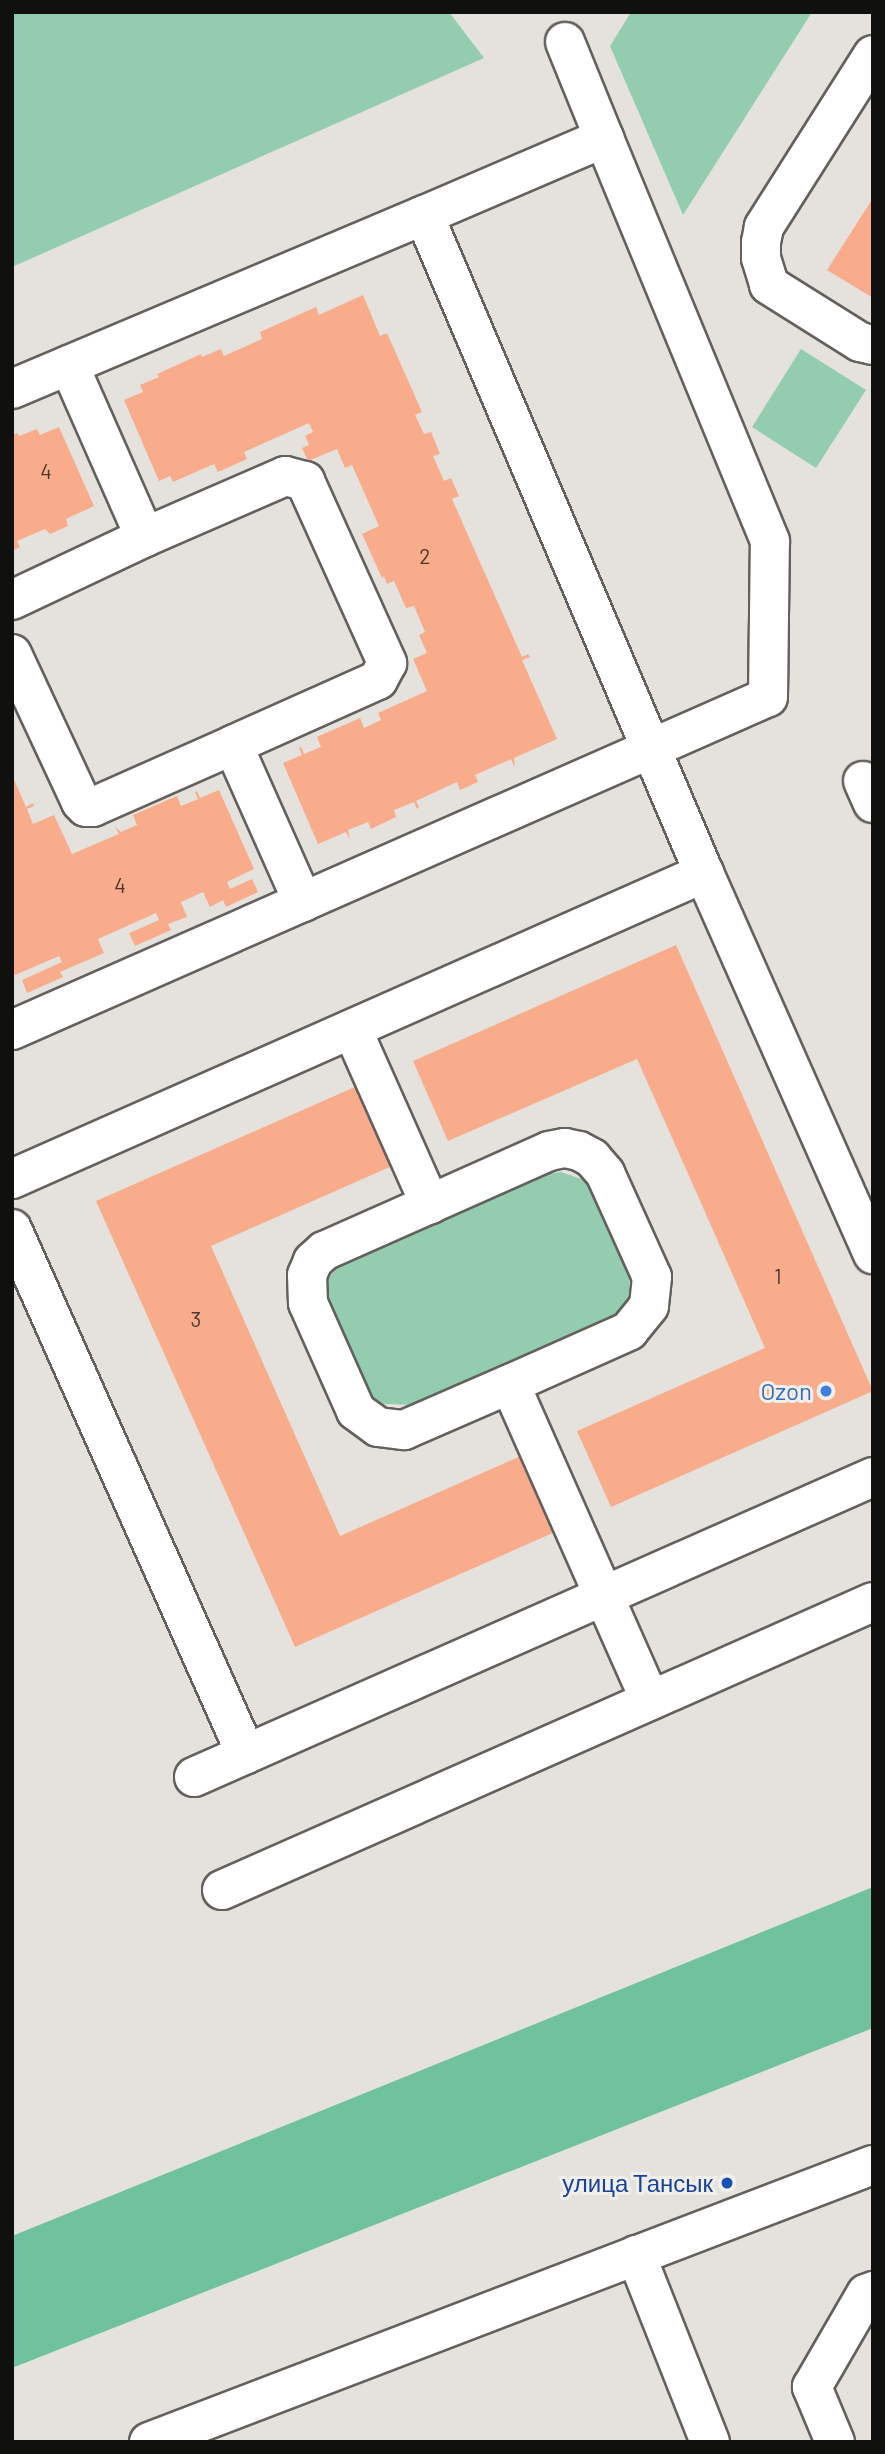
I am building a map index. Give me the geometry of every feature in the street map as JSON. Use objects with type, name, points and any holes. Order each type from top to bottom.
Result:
[{"type":"street","points":[[12,1030],[768,697],[770,541],[565,42]]},
{"type":"street","points":[[873,55],[764,227],[761,258],[769,285],[860,342],[873,345]]},
{"type":"street","points":[[12,389],[604,138]]},
{"type":"street","points":[[424,215],[704,873],[873,1254]]},
{"type":"street","points":[[69,365],[145,537]]},
{"type":"street","points":[[12,600],[145,537],[285,476],[305,481],[387,663],[385,673],[378,680],[93,807],[86,807],[12,654]]},
{"type":"street","points":[[233,745],[303,902]]},
{"type":"street","points":[[12,1179],[704,873]]},
{"type":"street","points":[[352,1028],[430,1204]]},
{"type":"street","points":[[579,1150],[592,1158],[605,1173],[647,1266],[653,1291],[649,1306],[629,1331],[510,1384],[404,1430],[378,1427],[356,1411],[308,1303],[307,1275],[313,1261],[324,1251],[549,1151],[579,1150]]},
{"type":"street","points":[[12,1228],[246,1754]]},
{"type":"street","points":[[510,1384],[650,1700]]},
{"type":"street","points":[[194,1777],[873,1477]]},
{"type":"street","points":[[222,1889],[873,1602]]},
{"type":"street","points":[[149,2442],[873,2165]]},
{"type":"street","points":[[635,2255],[710,2442]]},
{"type":"street","points":[[835,2442],[812,2387],[866,2294],[873,2291]]},
{"type":"green space","points":[[12,12],[449,12],[484,58],[12,267]]},
{"type":"green space","points":[[631,12],[812,12],[683,215],[610,46]]},
{"type":"green space","points":[[801,349],[866,390],[816,468],[752,427]]},
{"type":"green space","points":[[561,1172],[587,1181],[598,1193],[630,1267],[629,1297],[621,1310],[611,1318],[414,1405],[384,1404],[372,1397],[361,1386],[328,1312],[325,1292],[328,1279],[337,1268],[547,1174]]},
{"type":"green space","points":[[873,1887],[873,2028],[12,2368],[12,2236]]},
{"type":"building","points":[[873,198],[873,298],[827,270]]},
{"type":"building","points":[[363,295],[380,336],[387,333],[422,412],[415,415],[424,434],[431,432],[440,454],[433,456],[444,481],[451,478],[459,496],[452,499],[522,657],[528,654],[530,657],[522,660],[557,739],[514,758],[515,768],[511,759],[475,775],[478,782],[460,790],[457,782],[416,801],[419,807],[417,809],[414,802],[394,810],[396,817],[371,829],[368,822],[348,830],[350,840],[346,832],[318,844],[283,763],[302,755],[299,748],[301,747],[304,754],[321,747],[317,737],[360,718],[364,728],[381,720],[378,713],[427,691],[413,659],[427,653],[419,635],[425,632],[414,606],[406,608],[394,581],[387,584],[384,576],[382,578],[362,534],[379,526],[352,465],[345,468],[337,449],[308,461],[302,448],[309,445],[305,436],[313,432],[309,423],[244,452],[247,459],[218,472],[214,464],[173,482],[170,476],[159,481],[124,400],[143,392],[140,385],[159,377],[157,374],[201,354],[202,357],[221,349],[224,356],[262,339],[260,332],[316,307],[319,315]]},
{"type":"building","points":[[59,427],[94,506],[66,519],[68,526],[50,534],[45,529],[17,541],[20,547],[12,551],[12,435],[17,433],[19,436],[37,429],[40,435]]},
{"type":"building","points":[[12,775],[26,807],[33,803],[34,806],[27,809],[33,824],[54,815],[72,854],[119,834],[115,827],[121,832],[137,825],[133,815],[177,796],[181,806],[198,799],[195,792],[197,791],[200,798],[219,790],[254,869],[227,882],[230,889],[252,879],[258,892],[226,907],[223,900],[210,907],[203,892],[181,902],[187,917],[168,924],[171,930],[135,946],[129,933],[159,920],[156,913],[98,939],[104,953],[60,972],[63,977],[27,993],[22,980],[62,962],[59,956],[15,975],[12,970]]},
{"type":"building","points":[[676,945],[873,1391],[611,1507],[577,1431],[765,1348],[701,1203],[637,1059],[448,1141],[413,1061]]},
{"type":"building","points":[[357,1086],[392,1166],[211,1246],[340,1536],[521,1456],[555,1532],[295,1647],[96,1201]]},
{"type":"place","name":"Ozon","points":[[826,1391]]},
{"type":"place","name":"улица Тансык","points":[[727,2183]]}]
